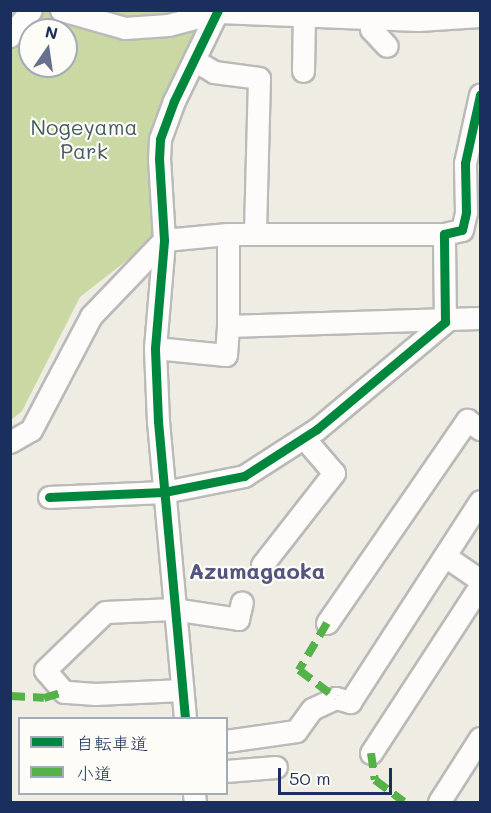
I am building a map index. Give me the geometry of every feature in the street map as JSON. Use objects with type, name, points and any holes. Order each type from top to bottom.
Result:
[{"type":"street","points":[[10,36],[31,10]]},
{"type":"street","points":[[62,10],[125,28],[168,25],[218,11],[371,18],[480,16]]},
{"type":"street","points":[[185,717],[173,609],[155,348],[164,240],[160,139],[218,11]]},
{"type":"street","points":[[303,70],[304,14]]},
{"type":"street","points":[[371,18],[371,29],[387,46]]},
{"type":"street","points":[[194,60],[214,72],[260,78],[255,233]]},
{"type":"street","points":[[10,442],[31,430],[91,316],[164,240],[255,233],[444,234],[462,230],[466,212],[465,163],[480,95]]},
{"type":"street","points":[[155,348],[226,355],[228,234]]},
{"type":"street","points":[[444,234],[445,322]]},
{"type":"street","points":[[228,326],[445,322],[480,318]]},
{"type":"street","points":[[49,497],[164,492],[244,476],[304,438],[445,322]]},
{"type":"street","points":[[327,623],[474,424]]},
{"type":"street","points":[[262,565],[334,473],[304,438]]},
{"type":"street","points":[[228,741],[296,730],[312,709],[336,698],[350,702],[480,501]]},
{"type":"street","points":[[445,556],[480,580]]},
{"type":"street","points":[[371,753],[480,586]]},
{"type":"street","points":[[182,690],[95,694],[64,692],[45,670],[105,612],[173,609],[238,619],[242,602]]},
{"type":"street","points":[[439,802],[480,738]]},
{"type":"street","points":[[228,771],[276,767]]},
{"type":"green space","name":"Nogeyama Park","points":[[11,11],[198,11],[198,38],[161,129],[160,224],[153,240],[80,297],[22,411],[11,420]]},
{"type":"marked path","points":[[327,623],[299,670],[336,698]]},
{"type":"marked path","points":[[10,696],[44,698],[64,692]]},
{"type":"marked path","points":[[371,753],[375,780],[404,802]]},
{"type":"cycle path","points":[[185,717],[158,421],[155,348],[164,240],[159,159],[160,139],[174,101],[218,10]]},
{"type":"cycle path","points":[[49,497],[164,492],[244,476],[317,429],[445,322],[444,234],[462,230],[466,212],[465,163],[480,95]]},
{"type":"district","name":"Azumagaoka","points":[[257,571]]}]
